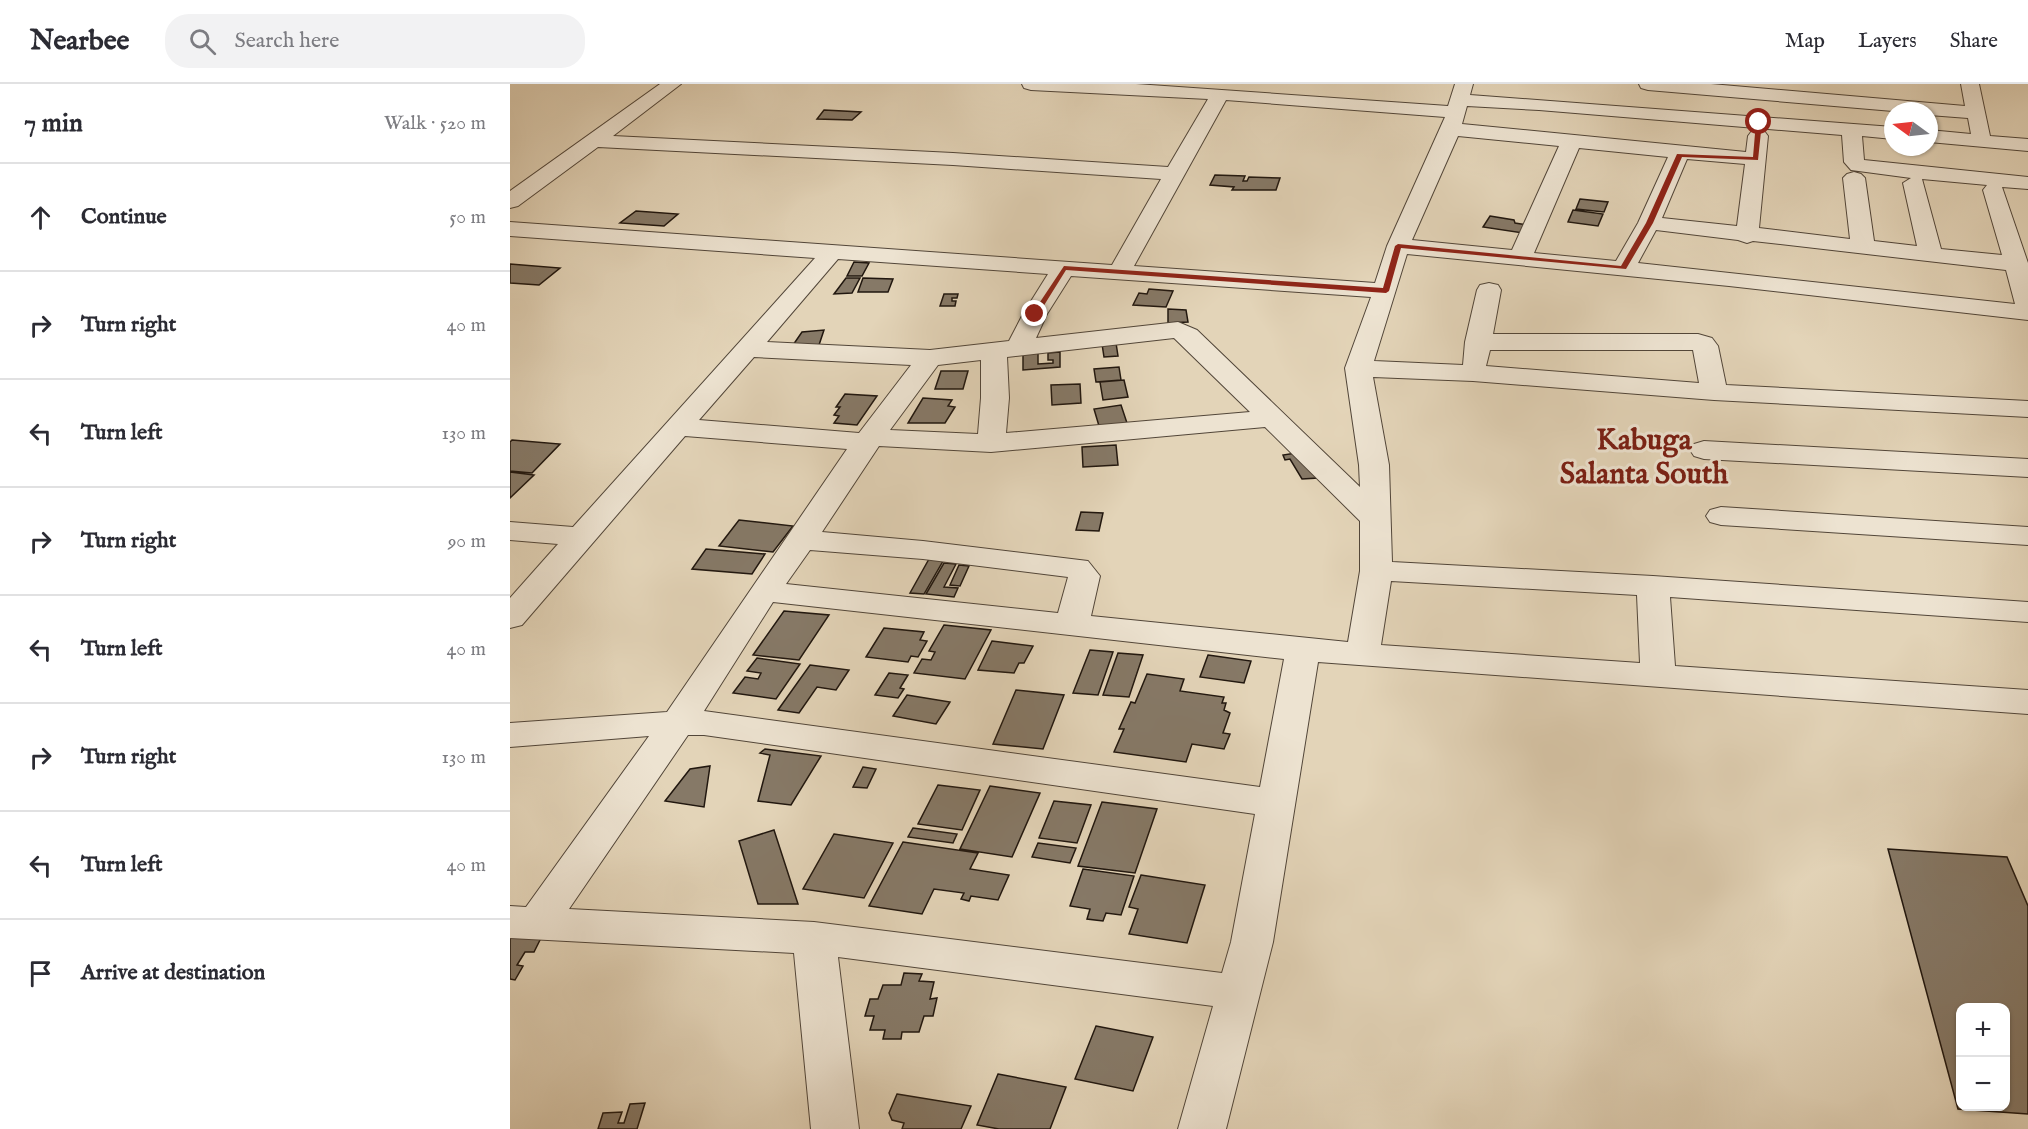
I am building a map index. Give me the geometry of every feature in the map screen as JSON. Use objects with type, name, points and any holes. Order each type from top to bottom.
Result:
[{"type":"street","points":[[510,201],[672,84]]},
{"type":"street","points":[[1031,84],[1458,106],[1539,104],[1884,132]]},
{"type":"street","points":[[1539,104],[1545,84]]},
{"type":"street","points":[[1627,111],[1632,84]]},
{"type":"street","points":[[1648,84],[1812,91],[1975,113]]},
{"type":"street","points":[[1970,84],[1983,141]]},
{"type":"street","points":[[1119,272],[1220,94]]},
{"type":"street","points":[[1458,106],[1571,142],[1755,159]]},
{"type":"street","points":[[1363,653],[1376,571],[1374,465],[1358,368],[1386,291],[1398,246],[1458,106]]},
{"type":"street","points":[[1748,236],[1759,122]]},
{"type":"street","points":[[1852,129],[1854,162],[1858,166],[2028,183]]},
{"type":"street","points":[[1938,137],[2028,146]]},
{"type":"street","points":[[594,141],[953,159],[1175,174]]},
{"type":"street","points":[[1520,259],[1571,142]]},
{"type":"street","points":[[1623,268],[1649,223],[1679,155],[1683,153]]},
{"type":"street","points":[[1854,178],[1863,248]]},
{"type":"street","points":[[1914,183],[1931,255]]},
{"type":"street","points":[[1994,190],[2028,304]]},
{"type":"street","points":[[1649,223],[1748,236],[2017,264]]},
{"type":"street","points":[[510,229],[1386,291]]},
{"type":"street","points":[[1398,246],[1623,268],[2028,313]]},
{"type":"street","points":[[510,618],[833,251]]},
{"type":"street","points":[[991,443],[995,398],[1007,350],[1035,314],[1064,268]]},
{"type":"street","points":[[1473,373],[1489,290]]},
{"type":"street","points":[[748,349],[930,358],[1178,330],[1188,334],[1375,519]]},
{"type":"street","points":[[1478,342],[1703,343],[1714,392]]},
{"type":"street","points":[[524,923],[677,724],[764,591],[802,540],[868,440],[930,358]]},
{"type":"street","points":[[1358,368],[1473,373],[1714,392],[2028,409]]},
{"type":"street","points":[[678,427],[868,440],[991,443],[1271,418]]},
{"type":"street","points":[[1704,450],[2028,468]]},
{"type":"street","points":[[1721,516],[2028,536]]},
{"type":"street","points":[[510,531],[579,537]]},
{"type":"street","points":[[802,540],[923,550],[1077,568],[1084,576],[1072,624]]},
{"type":"street","points":[[1376,571],[1653,586],[2028,612]]},
{"type":"street","points":[[1653,586],[1658,674]]},
{"type":"street","points":[[764,591],[1303,650],[2028,702]]},
{"type":"street","points":[[1202,1129],[1252,942],[1303,650]]},
{"type":"street","points":[[510,735],[641,724],[704,723],[1276,803]]},
{"type":"street","points":[[524,923],[814,938],[1237,992]]},
{"type":"street","points":[[814,938],[835,1129]]},
{"type":"building","points":[[824,110],[861,112],[852,120],[817,119]]},
{"type":"building","points":[[1215,175],[1245,176],[1243,181],[1247,181],[1249,177],[1280,178],[1276,190],[1232,190],[1234,187],[1210,185]]},
{"type":"building","points":[[1580,199],[1608,202],[1604,212],[1576,209]]},
{"type":"building","points":[[1573,210],[1603,214],[1598,226],[1568,222]]},
{"type":"building","points":[[636,211],[678,214],[664,226],[620,223]]},
{"type":"building","points":[[1490,216],[1527,225],[1523,233],[1483,227]]},
{"type":"building","points":[[854,262],[869,263],[862,276],[847,276]]},
{"type":"building","points":[[510,264],[560,268],[539,285],[510,283]]},
{"type":"building","points":[[846,278],[860,278],[852,293],[834,294]]},
{"type":"building","points":[[863,278],[893,279],[888,292],[858,292]]},
{"type":"building","points":[[1149,289],[1173,291],[1166,307],[1133,305],[1139,293],[1147,294]]},
{"type":"building","points":[[944,294],[958,294],[957,298],[952,298],[952,301],[956,301],[955,306],[940,306]]},
{"type":"building","points":[[1168,309],[1186,310],[1188,322],[1168,323]]},
{"type":"building","points":[[824,330],[819,345],[793,345],[802,332]]},
{"type":"building","points":[[1116,343],[1118,356],[1104,357],[1102,344]]},
{"type":"building","points":[[1038,352],[1038,364],[1053,363],[1053,360],[1048,360],[1048,353],[1060,352],[1060,367],[1023,370],[1023,353]]},
{"type":"building","points":[[1119,367],[1121,380],[1096,382],[1094,369]]},
{"type":"building","points":[[941,371],[968,371],[963,389],[935,389]]},
{"type":"building","points":[[1124,380],[1128,397],[1103,400],[1100,382]]},
{"type":"building","points":[[1080,384],[1081,403],[1052,405],[1051,385]]},
{"type":"building","points":[[845,394],[877,396],[857,425],[834,423],[839,416],[834,415],[840,407],[836,407]]},
{"type":"building","points":[[923,398],[952,400],[948,406],[955,407],[945,423],[908,423]]},
{"type":"building","points":[[1121,405],[1127,423],[1099,426],[1094,409]]},
{"type":"building","points":[[512,440],[560,444],[532,473],[510,471],[510,442]]},
{"type":"building","points":[[1116,445],[1118,465],[1083,467],[1082,447]]},
{"type":"building","points":[[1302,452],[1318,478],[1302,479],[1290,459],[1285,460],[1283,455]]},
{"type":"building","points":[[510,472],[534,475],[510,498]]},
{"type":"building","points":[[1081,512],[1103,513],[1099,531],[1076,530]]},
{"type":"building","points":[[739,520],[793,526],[773,552],[719,546]]},
{"type":"building","points":[[706,549],[765,554],[752,574],[692,569]]},
{"type":"building","points":[[929,559],[943,561],[924,594],[910,593]]},
{"type":"building","points":[[944,563],[956,564],[944,587],[958,588],[954,597],[926,594]]},
{"type":"building","points":[[959,565],[969,566],[960,586],[950,585]]},
{"type":"building","points":[[784,611],[829,615],[799,660],[753,655]]},
{"type":"building","points":[[944,625],[991,630],[965,679],[914,673],[922,659],[931,660],[935,652],[929,651]]},
{"type":"building","points":[[884,628],[924,632],[920,640],[927,641],[918,657],[911,656],[908,662],[866,657]]},
{"type":"building","points":[[992,641],[1033,646],[1024,663],[1019,663],[1014,673],[978,670]]},
{"type":"building","points":[[1090,650],[1113,652],[1098,695],[1073,693]]},
{"type":"building","points":[[1118,653],[1143,655],[1129,697],[1103,695]]},
{"type":"building","points":[[1208,655],[1251,661],[1244,683],[1200,677]]},
{"type":"building","points":[[757,658],[800,664],[776,699],[733,693],[745,677],[758,679],[761,673],[747,671]]},
{"type":"building","points":[[810,665],[849,670],[836,690],[817,687],[799,713],[778,710]]},
{"type":"building","points":[[889,673],[908,675],[900,688],[904,689],[898,698],[875,695]]},
{"type":"building","points":[[1147,674],[1184,679],[1180,691],[1224,697],[1222,703],[1226,703],[1224,710],[1230,713],[1223,733],[1230,734],[1224,749],[1192,744],[1186,762],[1114,752],[1124,729],[1119,729],[1131,702],[1135,703]]},
{"type":"building","points":[[1016,690],[1064,695],[1043,749],[993,744]]},
{"type":"building","points":[[907,695],[950,702],[936,724],[893,716]]},
{"type":"building","points":[[765,749],[821,756],[791,805],[758,801],[770,755],[760,753]]},
{"type":"building","points":[[710,766],[704,807],[665,801],[690,769]]},
{"type":"building","points":[[863,767],[876,769],[867,788],[853,787]]},
{"type":"building","points":[[938,785],[980,790],[962,830],[918,824]]},
{"type":"building","points":[[990,786],[1040,793],[1012,857],[960,849]]},
{"type":"building","points":[[1054,801],[1091,805],[1077,843],[1039,838]]},
{"type":"building","points":[[1102,802],[1157,809],[1135,873],[1078,866]]},
{"type":"building","points":[[913,828],[957,834],[953,843],[908,837]]},
{"type":"building","points":[[774,830],[798,904],[758,904],[739,841]]},
{"type":"building","points":[[834,834],[893,843],[864,898],[803,889]]},
{"type":"building","points":[[903,842],[978,853],[970,869],[1009,875],[998,900],[971,896],[969,901],[961,899],[964,893],[934,889],[922,914],[869,906]]},
{"type":"building","points":[[1038,843],[1076,848],[1070,863],[1032,857]]},
{"type":"building","points":[[1888,849],[2007,857],[2028,906],[2028,1114],[1986,1111],[2010,1111],[2010,1003],[1956,1003],[1956,1102]]},
{"type":"building","points":[[1083,869],[1134,876],[1121,915],[1106,913],[1103,921],[1087,919],[1090,909],[1070,906]]},
{"type":"building","points":[[1141,875],[1205,885],[1187,943],[1129,934],[1138,909],[1129,907]]},
{"type":"building","points":[[510,936],[541,938],[534,952],[525,952],[517,965],[523,966],[515,980],[510,979]]},
{"type":"building","points":[[904,973],[922,974],[919,981],[934,982],[930,999],[937,998],[933,1016],[924,1016],[919,1032],[902,1032],[901,1039],[883,1039],[885,1030],[870,1030],[874,1016],[865,1016],[870,999],[878,999],[883,985],[901,985]]},
{"type":"building","points":[[1096,1026],[1153,1037],[1133,1091],[1075,1079]]},
{"type":"building","points":[[998,1074],[1066,1087],[1050,1129],[999,1129],[977,1125]]},
{"type":"building","points":[[897,1094],[971,1106],[961,1129],[902,1129],[904,1123],[892,1120],[889,1113]]},
{"type":"building","points":[[645,1103],[637,1129],[598,1129],[603,1113],[622,1112],[618,1123],[624,1123],[630,1104]]},
{"type":"district","name":"Kabuga Salanta South","points":[[1644,456]]},
{"type":"route","points":[[1035,314],[1064,268],[1386,291],[1398,246],[1623,268],[1649,223],[1679,155],[1683,153],[1755,159],[1759,122]]}]
